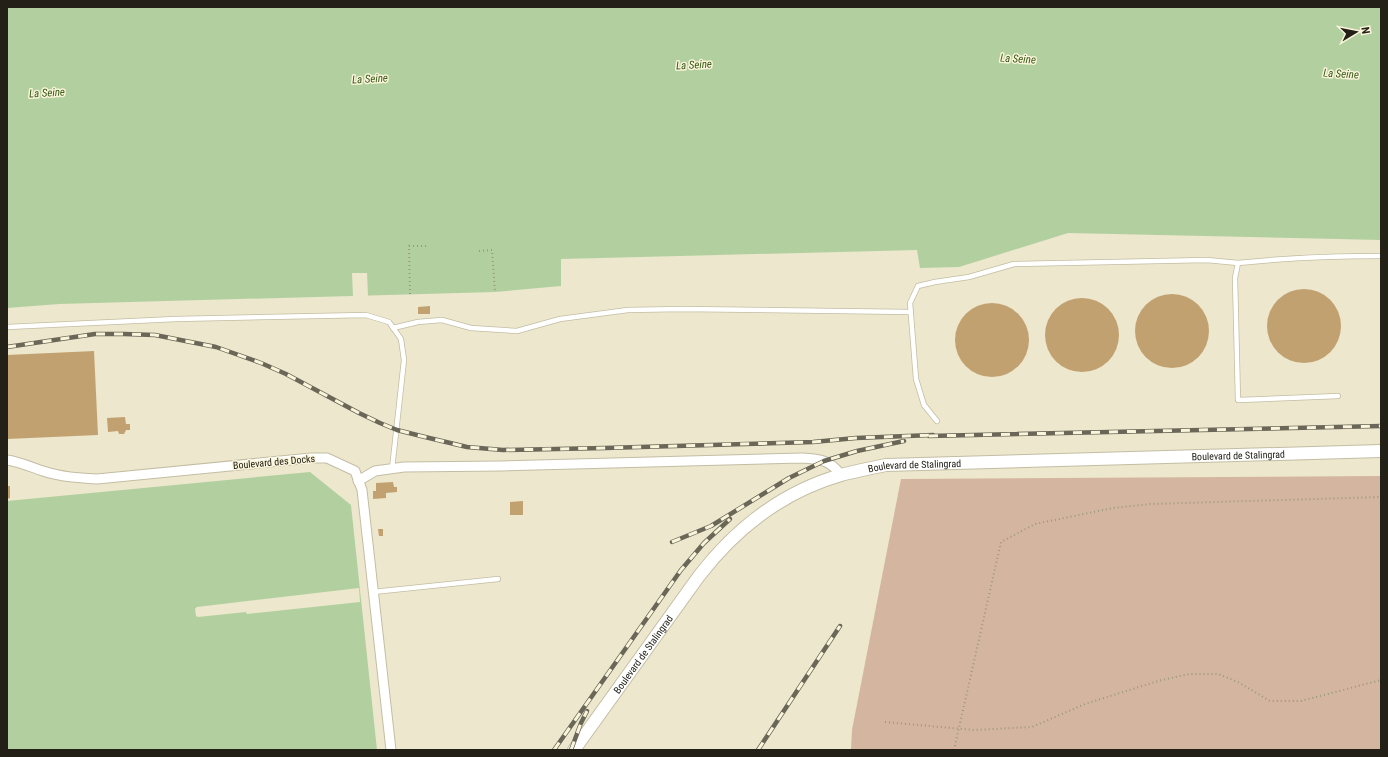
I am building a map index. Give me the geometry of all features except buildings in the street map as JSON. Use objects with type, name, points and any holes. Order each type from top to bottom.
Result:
[{"type":"street","name":"Boulevard de Stalingrad","points":[[574,750],[699,576],[726,543],[744,527],[783,500],[817,483],[841,475],[886,465],[1381,451]]},
{"type":"street","name":"Boulevard des Docks","points":[[7,460],[20,462],[44,471],[70,477],[97,479],[311,458],[327,458],[354,471],[362,490],[391,750]]},
{"type":"street","points":[[358,481],[375,471],[404,467],[502,466],[802,458],[818,459],[831,464],[841,475]]},
{"type":"lane","points":[[937,421],[924,405],[916,379],[910,303],[918,286],[969,277],[1014,264],[1208,260],[1238,263],[1272,259],[1324,256],[1381,256]]},
{"type":"lane","points":[[1238,263],[1235,278],[1238,400],[1338,396]]},
{"type":"lane","points":[[393,328],[418,322],[442,320],[471,328],[517,331],[560,319],[628,310],[682,309],[911,312]]},
{"type":"lane","points":[[7,327],[176,319],[366,315],[389,322],[401,339],[404,360],[392,469]]},
{"type":"lane","points":[[373,592],[498,579]]},
{"type":"path","points":[[410,294],[409,246],[426,246]]},
{"type":"path","points":[[479,251],[492,250],[495,292]]},
{"type":"path","points":[[954,750],[1001,542],[1035,524],[1121,507],[1150,504],[1381,497]]},
{"type":"path","points":[[885,722],[974,730],[1032,727],[1085,704],[1158,681],[1189,674],[1218,674],[1238,682],[1270,701],[1301,701],[1381,680]]},
{"type":"shaded area","points":[[1381,476],[1381,750],[851,750],[852,730],[901,479]]},
{"type":"water","name":"La Seine","points":[[7,7],[1381,7],[1381,240],[1068,233],[959,267],[920,268],[917,250],[561,259],[561,286],[495,292],[59,304],[7,308]]},
{"type":"water","points":[[310,472],[351,505],[377,750],[7,750],[7,501]]},
{"type":"pier","points":[[352,273],[367,273],[368,296],[353,297]]},
{"type":"pier","points":[[359,588],[360,602],[247,614],[246,612],[196,616],[195,609],[197,607]]},
{"type":"railway","points":[[7,347],[95,334],[155,335],[216,347],[261,363],[286,374],[359,413],[397,430],[467,447],[503,450],[605,448],[813,442],[856,438],[933,435]]},
{"type":"railway","points":[[929,436],[1381,426]]},
{"type":"railway","points":[[672,542],[711,526],[789,478],[824,461],[857,451],[904,441]]},
{"type":"railway","points":[[554,750],[681,570],[704,543],[730,519]]},
{"type":"railway","points":[[758,750],[840,626]]},
{"type":"railway","points":[[571,750],[587,711]]}]
